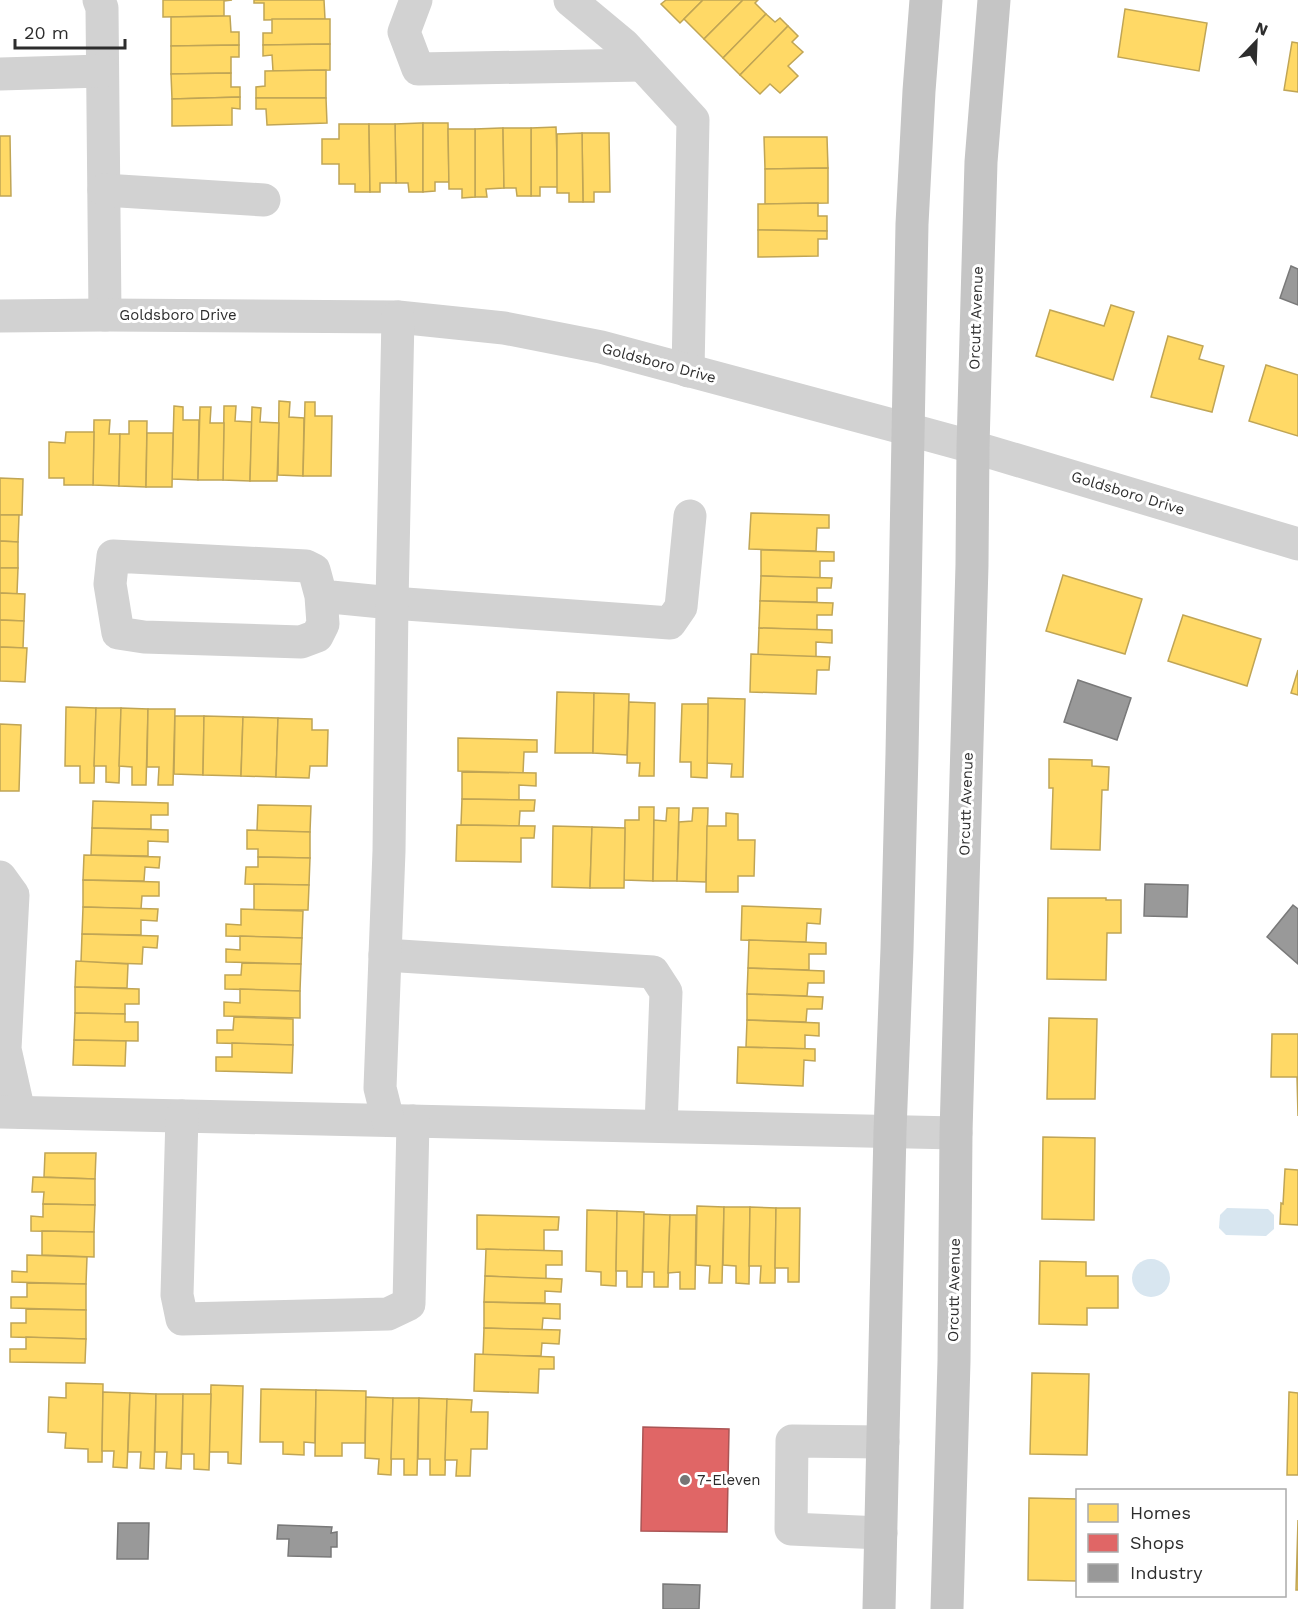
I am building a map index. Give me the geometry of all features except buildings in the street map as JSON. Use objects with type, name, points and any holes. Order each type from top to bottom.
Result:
[{"type":"main road","points":[[879,1609],[890,1131],[902,754],[912,224],[926,0]]},
{"type":"main road","name":"Orcutt Avenue","points":[[946,1609],[954,1361],[956,1133],[981,162],[994,0]]},
{"type":"street","points":[[99,0],[102,8],[105,315]]},
{"type":"street","points":[[416,0],[404,32],[418,69],[642,65]]},
{"type":"street","points":[[570,0],[624,45],[693,120],[688,370]]},
{"type":"street","points":[[0,74],[102,70]]},
{"type":"street","points":[[104,190],[264,200]]},
{"type":"street","name":"Goldsboro Drive","points":[[0,316],[398,317],[504,328],[601,348],[907,429],[1298,544]]},
{"type":"street","points":[[182,1116],[177,1295],[182,1319],[388,1314],[409,1304],[401,1120],[380,1088],[389,851],[398,317]]},
{"type":"street","points":[[321,596],[670,624],[681,607],[690,516]]},
{"type":"street","points":[[113,556],[306,566],[314,570],[321,596],[323,624],[317,636],[301,642],[144,637],[118,633],[110,584],[113,556]]},
{"type":"street","points":[[0,877],[13,895],[5,1049],[10,1112],[956,1133]]},
{"type":"street","points":[[385,955],[653,972],[666,992],[661,1126]]},
{"type":"street","points":[[881,1533],[791,1529],[792,1441],[883,1442]]},
{"type":"shaded area","points":[[1227,1208],[1268,1209],[1274,1215],[1274,1229],[1266,1236],[1226,1235],[1219,1228],[1220,1215]]},
{"type":"shaded area","points":[[1151,1259],[1165,1264],[1170,1278],[1165,1292],[1151,1297],[1137,1292],[1132,1278],[1137,1264]]},
{"type":"place","name":"7-Eleven","points":[[685,1480]]}]
